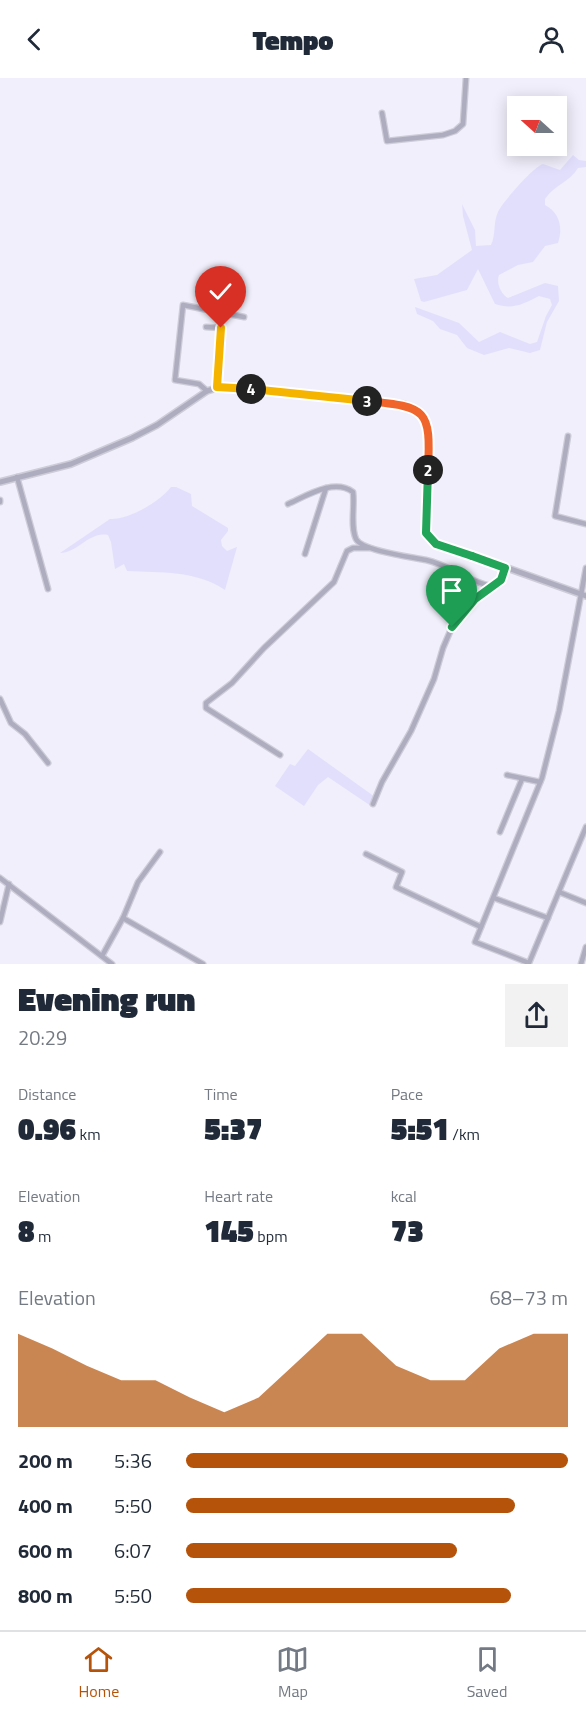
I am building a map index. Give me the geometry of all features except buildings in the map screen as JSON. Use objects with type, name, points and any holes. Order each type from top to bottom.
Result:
[{"type":"street","points":[[382,113],[387,141],[450,133],[463,124],[466,78]]},
{"type":"street","points":[[207,391],[199,384],[175,380],[183,305],[244,317]]},
{"type":"street","points":[[206,327],[221,328],[217,387]]},
{"type":"street","points":[[0,481],[71,465],[145,433],[207,391],[217,387],[229,386],[412,407],[424,417],[429,432],[426,533],[436,544],[584,595]]},
{"type":"street","points":[[568,436],[555,516],[586,524]]},
{"type":"street","points":[[17,477],[48,589]]},
{"type":"street","points":[[288,504],[326,488],[340,487],[352,492],[356,540],[369,548]]},
{"type":"street","points":[[305,554],[326,488]]},
{"type":"street","points":[[280,755],[206,708],[206,703],[232,683],[264,648],[334,582],[347,551],[353,548],[369,548],[434,562],[454,569],[476,582],[491,586]]},
{"type":"street","points":[[374,804],[382,783],[411,731],[434,679],[452,627],[475,599],[501,580],[505,568]]},
{"type":"street","points":[[586,568],[584,595],[578,603],[559,711],[540,782],[475,942],[529,963],[585,835],[586,827]]},
{"type":"street","points":[[0,699],[11,723],[25,734],[48,763]]},
{"type":"street","points":[[507,775],[540,782]]},
{"type":"street","points":[[500,832],[522,778]]},
{"type":"street","points":[[102,956],[123,918],[138,882],[160,852]]},
{"type":"street","points":[[366,854],[402,872],[396,887],[481,927]]},
{"type":"street","points":[[0,878],[112,964]]},
{"type":"street","points":[[0,922],[9,884]]},
{"type":"street","points":[[559,892],[586,903]]},
{"type":"street","points":[[494,898],[548,918]]},
{"type":"street","points":[[123,918],[203,964]]},
{"type":"street","points":[[581,964],[586,947]]},
{"type":"shaded area","points":[[573,155],[579,160],[586,161],[586,167],[578,168],[545,199],[545,205],[554,212],[559,221],[558,243],[545,246],[533,262],[518,265],[499,275],[498,278],[503,294],[508,298],[545,283],[558,286],[559,301],[547,322],[540,350],[530,353],[509,348],[484,355],[467,348],[457,335],[440,329],[433,321],[417,314],[415,307],[459,323],[479,342],[500,332],[530,344],[537,342],[552,305],[550,299],[539,296],[518,305],[495,304],[478,269],[467,290],[424,302],[421,301],[414,279],[437,275],[472,250],[462,204],[475,230],[476,246],[491,245],[498,212],[518,186],[543,164],[560,170]]},
{"type":"shaded area","points":[[171,487],[191,494],[192,506],[228,528],[221,540],[222,546],[227,551],[237,547],[225,590],[190,576],[127,571],[124,564],[115,569],[108,535],[95,536],[72,550],[60,553],[110,519],[126,517],[152,504]]},
{"type":"shaded area","points":[[308,749],[375,797],[371,806],[328,777],[318,785],[304,806],[275,786],[290,764],[295,766]]},
{"type":"route","points":[[221,328],[217,387],[229,386],[404,404],[412,407],[424,417],[429,432],[426,533],[436,544],[505,568],[501,580],[475,599],[452,627]]}]
